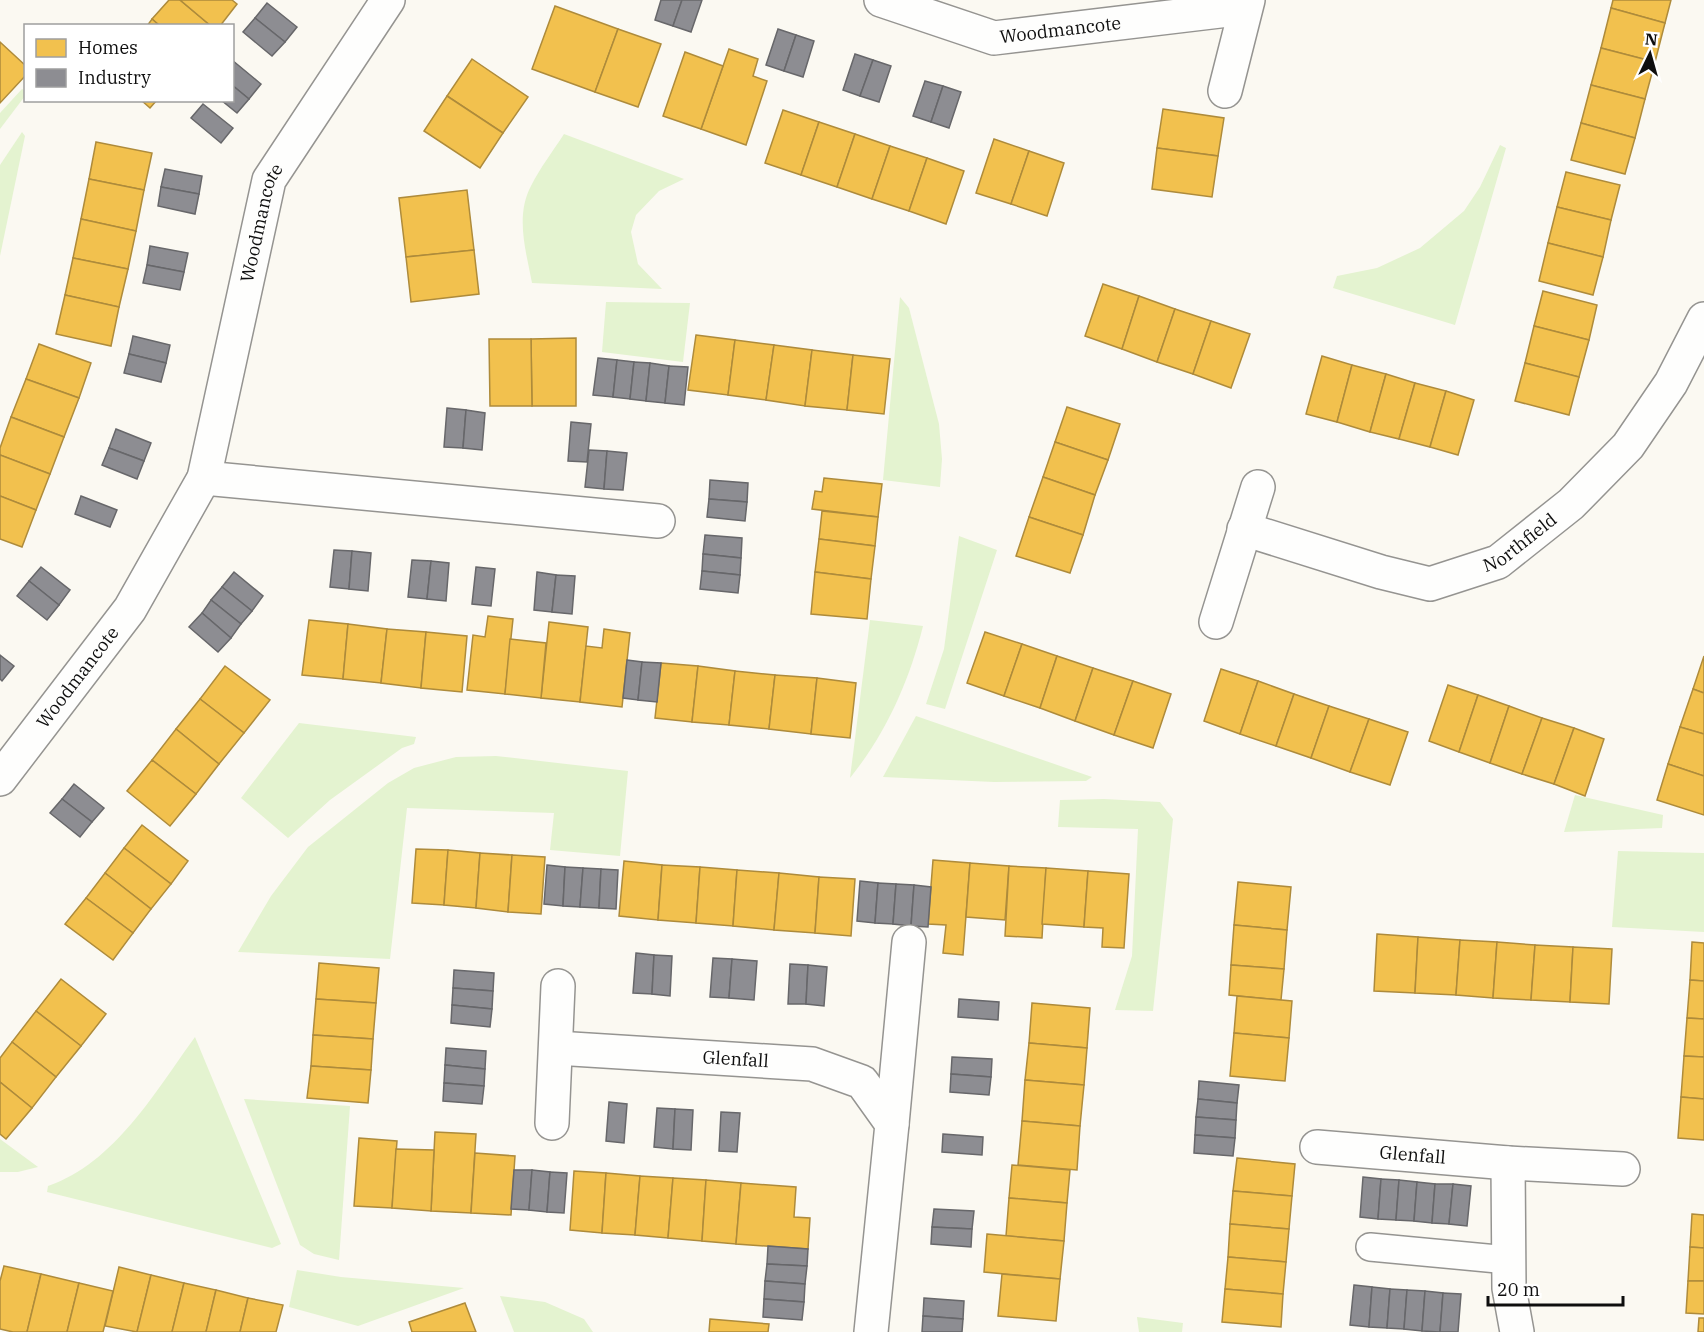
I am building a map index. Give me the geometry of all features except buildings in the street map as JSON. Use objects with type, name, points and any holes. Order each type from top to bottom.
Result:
[{"type":"street","name":"Woodmancote","points":[[0,779],[130,609],[204,478],[269,180],[388,0]]},
{"type":"street","name":"Woodmancote","points":[[881,0],[994,38],[1246,4],[1225,91]]},
{"type":"street","name":"Northfield","points":[[1244,529],[1381,572],[1430,584],[1498,562],[1571,504],[1628,446],[1671,383],[1704,319]]},
{"type":"street","points":[[204,478],[658,521]]},
{"type":"street","points":[[1216,622],[1258,487]]},
{"type":"street","points":[[871,1332],[909,942]]},
{"type":"street","points":[[552,1123],[558,986]]},
{"type":"street","name":"Glenfall","points":[[556,1048],[812,1064],[862,1082],[892,1124]]},
{"type":"street","name":"Glenfall","points":[[1317,1147],[1508,1163],[1623,1169]]},
{"type":"street","points":[[1508,1163],[1509,1288],[1517,1332]]},
{"type":"lane","points":[[1370,1248],[1508,1260]]},
{"type":"green space","points":[[22,89],[24,90],[24,97],[0,129],[0,113]]},
{"type":"green space","points":[[22,132],[25,136],[0,256],[0,165]]},
{"type":"green space","points":[[564,134],[684,179],[659,191],[636,215],[631,232],[638,264],[662,289],[532,283],[523,234],[526,197],[542,166]]},
{"type":"green space","points":[[1500,145],[1506,148],[1455,325],[1333,288],[1337,276],[1377,268],[1420,248],[1464,211],[1480,187]]},
{"type":"green space","points":[[900,297],[909,308],[939,424],[942,459],[940,487],[883,480]]},
{"type":"green space","points":[[606,302],[690,303],[683,362],[602,352]]},
{"type":"green space","points":[[959,536],[997,550],[945,709],[926,704],[944,649]]},
{"type":"green space","points":[[870,620],[923,626],[911,667],[895,706],[875,743],[850,778]]},
{"type":"green space","points":[[916,716],[1092,777],[1086,781],[994,782],[883,777]]},
{"type":"green space","points":[[299,723],[416,737],[414,744],[402,748],[330,800],[288,838],[241,798]]},
{"type":"green space","points":[[496,756],[628,771],[620,856],[550,850],[554,813],[407,808],[390,959],[238,952],[271,896],[308,847],[388,783],[414,768],[456,757]]},
{"type":"green space","points":[[1575,795],[1663,815],[1662,828],[1564,832]]},
{"type":"green space","points":[[1104,799],[1160,802],[1173,819],[1153,1011],[1115,1010],[1132,956],[1138,829],[1058,827],[1060,800]]},
{"type":"green space","points":[[1618,851],[1704,853],[1704,932],[1612,927]]},
{"type":"green space","points":[[195,1037],[281,1244],[272,1248],[47,1192],[48,1186],[94,1161],[113,1143],[149,1102]]},
{"type":"green space","points":[[244,1099],[350,1106],[339,1260],[314,1254],[300,1245]]},
{"type":"green space","points":[[0,1139],[38,1167],[18,1172],[0,1172]]},
{"type":"green space","points":[[297,1270],[341,1277],[464,1288],[358,1326],[289,1307]]},
{"type":"green space","points":[[500,1296],[545,1302],[584,1319],[593,1332],[514,1332]]},
{"type":"green space","points":[[1137,1317],[1183,1323],[1182,1332],[1139,1332]]}]
